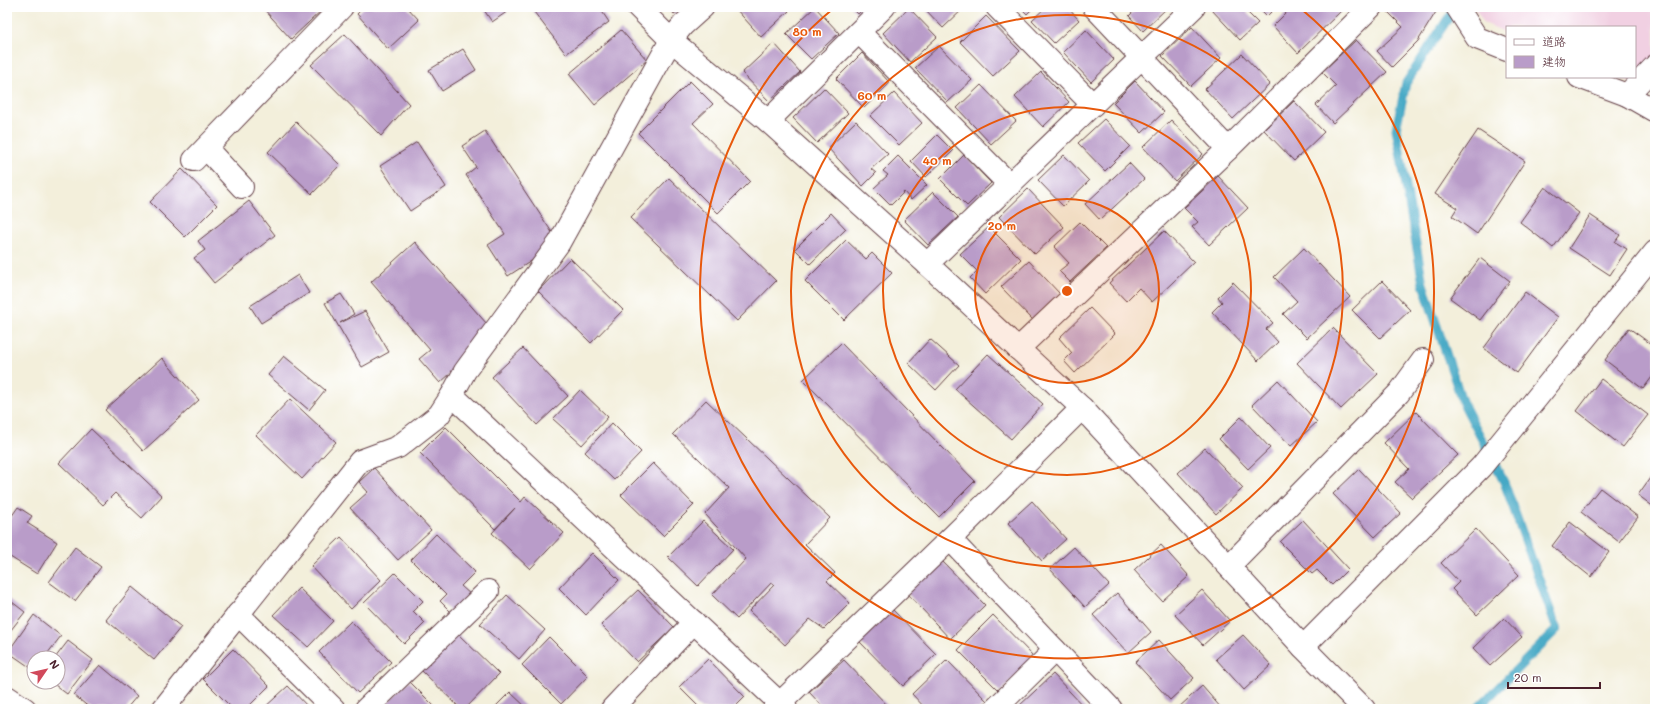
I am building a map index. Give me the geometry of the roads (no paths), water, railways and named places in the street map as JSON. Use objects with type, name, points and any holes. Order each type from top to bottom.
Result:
[{"type":"street","points":[[242,187],[200,154],[342,7]]},
{"type":"street","points":[[638,7],[671,40],[768,121],[927,264],[1082,408],[1303,647],[1364,709]]},
{"type":"street","points":[[163,709],[360,461],[398,447],[439,415],[465,371],[559,243],[671,40],[683,25],[703,7]]},
{"type":"street","points":[[768,121],[884,7]]},
{"type":"street","points":[[997,7],[1093,105]]},
{"type":"street","points":[[1094,7],[1228,149]]},
{"type":"street","points":[[927,264],[1194,7]]},
{"type":"street","points":[[1018,349],[1228,149],[1371,7]]},
{"type":"street","points":[[1460,12],[1477,38],[1506,50]]},
{"type":"street","points":[[859,32],[1010,185]]},
{"type":"street","points":[[1627,95],[1655,66]]},
{"type":"street","points":[[1582,78],[1627,95],[1655,111]]},
{"type":"street","points":[[1303,647],[1481,468],[1655,252]]},
{"type":"street","points":[[1229,566],[1399,393],[1422,360]]},
{"type":"street","points":[[452,395],[694,622],[780,707],[1082,408]]},
{"type":"street","points":[[950,539],[1111,709]]},
{"type":"street","points":[[366,709],[488,591]]},
{"type":"street","points":[[238,614],[334,709]]},
{"type":"street","points":[[612,709],[694,622]]},
{"type":"street","points":[[995,709],[1055,650]]},
{"type":"street","points":[[7,697],[25,709]]},
{"type":"waterway","points":[[1457,8],[1447,20],[1406,83],[1396,129],[1423,284],[1462,401],[1504,482],[1557,629],[1477,709]]}]
